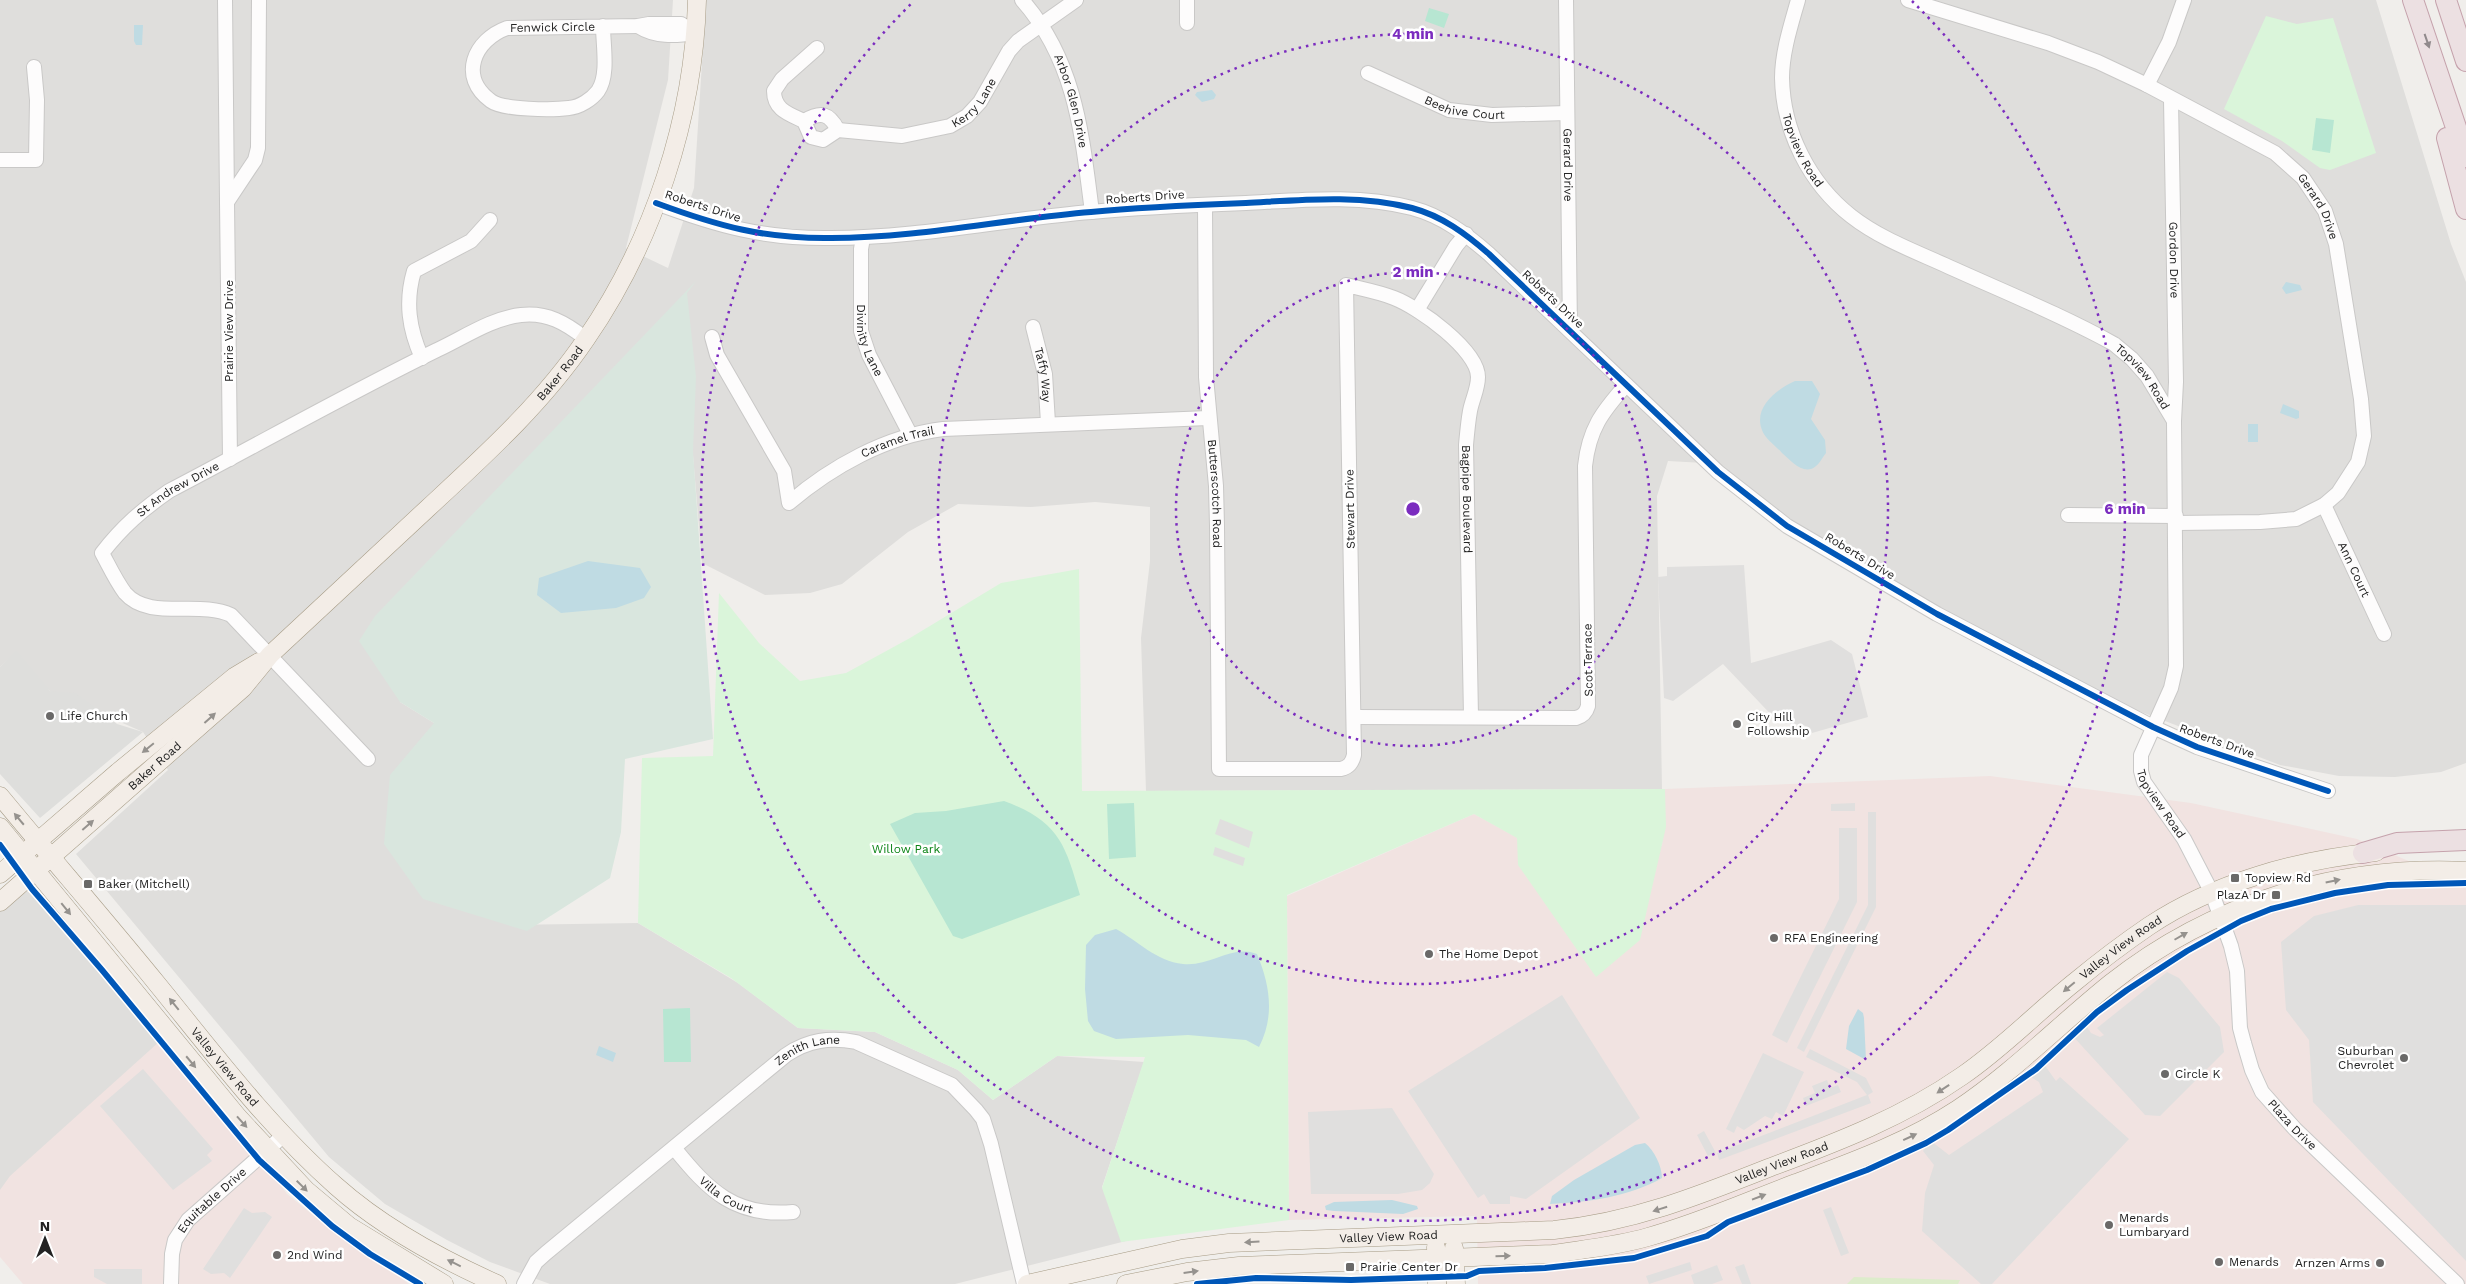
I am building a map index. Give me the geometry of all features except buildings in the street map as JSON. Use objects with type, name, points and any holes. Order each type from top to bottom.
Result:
[{"type":"highway","points":[[2413,0],[2466,158]]},
{"type":"highway","points":[[2446,0],[2466,41]]},
{"type":"highway","points":[[2446,0],[2466,61]]},
{"type":"highway","points":[[2441,82],[2443,121],[2466,209]]},
{"type":"highway","points":[[2363,853],[2396,843],[2445,839],[2466,840]]},
{"type":"main road","name":"Baker Road","points":[[0,902],[243,688],[270,655],[491,449],[528,411],[586,339],[629,262],[656,203],[682,115],[691,68],[696,0]]},
{"type":"main road","name":"Baker Road","points":[[0,874],[118,772],[234,677],[270,655]]},
{"type":"main road","name":"Valley View Road","points":[[0,796],[248,1095],[284,1135],[337,1187],[380,1219],[445,1258],[497,1284]]},
{"type":"main road","name":"Valley View Road","points":[[0,827],[212,1086],[268,1151],[306,1190],[349,1226],[444,1284]]},
{"type":"main road","name":"Valley View Road","points":[[1025,1284],[1182,1249],[1230,1243],[1436,1236],[1581,1227],[1639,1216],[1706,1194],[1893,1118],[1963,1075],[2075,982],[2151,925],[2212,893],[2296,864],[2363,853],[2432,846],[2466,848]]},
{"type":"main road","name":"Valley View Road","points":[[1126,1284],[1187,1272],[1239,1266],[1553,1254],[1603,1247],[1650,1237],[1891,1145],[1919,1132],[1959,1108],[2139,962],[2220,915],[2288,891],[2346,878],[2405,871],[2466,871]]},
{"type":"main road","points":[[1454,1235],[1456,1284]]},
{"type":"main road","points":[[1436,1236],[1437,1284]]},
{"type":"street","name":"Prairie View Drive","points":[[225,0],[230,460]]},
{"type":"street","points":[[227,202],[255,160],[258,148],[259,0]]},
{"type":"street","name":"Arbor Glen Drive","points":[[1022,0],[1042,25],[1064,70],[1074,96],[1083,135],[1092,212]]},
{"type":"street","name":"Kerry Lane","points":[[817,48],[782,79],[774,91],[774,98],[780,109],[804,121],[808,132],[817,140],[829,138],[838,130],[902,136],[950,126],[967,116],[980,102],[1014,46],[1076,0]]},
{"type":"street","points":[[1187,0],[1187,23]]},
{"type":"street","name":"Gerard Drive","points":[[1566,0],[1570,330]]},
{"type":"street","name":"Topview Road","points":[[1798,0],[1785,50],[1782,77],[1785,104],[1790,130],[1801,155],[1814,178],[1831,199],[1851,216],[1887,238],[2114,344],[2132,359],[2147,376],[2174,421],[2176,666],[2171,688],[2141,755],[2141,771],[2144,782],[2184,839],[2212,893],[2220,915]]},
{"type":"street","name":"Gerard Drive","points":[[1909,0],[2056,46],[2098,62],[2255,141],[2290,165],[2314,192],[2331,227],[2336,244],[2362,399],[2364,436],[2358,462],[2349,479],[2324,505],[2296,519],[2282,521],[2068,515]]},
{"type":"street","points":[[2147,85],[2169,42],[2184,0]]},
{"type":"street","name":"Fenwick Circle","points":[[603,26],[602,79],[599,90],[583,104],[570,108],[503,108],[482,93],[473,66],[479,48],[494,33],[507,28],[680,24],[695,33]]},
{"type":"street","points":[[0,160],[36,160],[37,100],[34,66]]},
{"type":"street","name":"Beehive Court","points":[[1368,73],[1449,110],[1492,114],[1567,113]]},
{"type":"street","name":"Gordon Drive","points":[[2171,100],[2176,382],[2174,421]]},
{"type":"street","points":[[804,121],[814,114],[824,114],[832,120],[838,130]]},
{"type":"street","name":"Roberts Drive","points":[[656,203],[714,224],[745,232],[792,236],[863,238],[1092,212],[1205,211],[1340,199],[1370,200],[1414,208],[1433,215],[1466,234],[1570,330],[1718,472],[1787,526],[1937,614],[2153,727],[2197,747],[2328,791]]},
{"type":"street","name":"Butterscotch Road","points":[[1205,211],[1208,418],[1216,486],[1219,769]]},
{"type":"street","points":[[422,358],[412,336],[410,323],[411,283],[414,271],[470,241],[490,220]]},
{"type":"street","points":[[1417,310],[1456,246],[1466,234]]},
{"type":"street","name":"Divinity Lane","points":[[863,238],[861,249],[861,331],[869,355],[910,434]]},
{"type":"street","name":"Stewart Drive","points":[[1219,769],[1341,769],[1348,767],[1352,762],[1354,755],[1354,718],[1346,286],[1389,296],[1417,310]]},
{"type":"street","name":"Bagpipe Boulevard","points":[[1417,310],[1434,322],[1469,355],[1477,369],[1478,378],[1470,412],[1466,446],[1471,716]]},
{"type":"street","name":"St Andrew Drive","points":[[368,759],[241,624],[220,610],[146,607],[135,602],[126,593],[102,553],[121,528],[170,491],[422,358],[502,319],[520,315],[550,317],[567,325],[586,339]]},
{"type":"street","name":"Taffy Way","points":[[1033,327],[1045,374],[1048,423]]},
{"type":"street","name":"Caramel Trail","points":[[712,337],[717,355],[784,471],[788,503],[808,487],[870,451],[910,434],[943,429],[1048,423],[1208,418]]},
{"type":"street","name":"Scot Terrace","points":[[1354,718],[1582,717],[1588,706],[1585,481],[1587,447],[1602,412],[1626,385]]},
{"type":"street","name":"Ann Court","points":[[2324,505],[2384,634]]},
{"type":"street","name":"Plaza Drive","points":[[2220,915],[2231,946],[2236,971],[2240,1028],[2252,1070],[2262,1092],[2295,1129],[2458,1284]]},
{"type":"street","name":"Zenith Lane","points":[[524,1284],[536,1262],[546,1253],[798,1047],[811,1042],[841,1039],[856,1042],[952,1085],[983,1119],[991,1144],[1025,1284]]},
{"type":"street","name":"Equitable Drive","points":[[171,1284],[172,1254],[175,1240],[188,1220],[284,1135]]},
{"type":"street","name":"Villa Court","points":[[675,1149],[698,1175],[733,1203],[754,1212],[771,1214],[792,1212]]},
{"type":"shaded area","points":[[0,0],[673,0],[668,80],[626,248],[668,268],[694,188],[706,0],[2376,0],[2451,244],[2466,282],[2466,763],[2441,772],[2395,777],[2339,776],[2280,765],[2097,695],[1880,583],[1752,491],[1704,463],[1668,461],[1657,496],[1662,789],[1146,791],[1141,638],[1150,561],[1150,507],[1095,502],[1031,507],[958,504],[908,532],[842,584],[810,593],[765,595],[702,563],[680,299],[400,702],[434,723],[508,925],[638,923],[738,983],[798,1028],[875,1032],[958,1070],[993,1100],[1057,1056],[1144,1062],[1102,1187],[1126,1241],[955,1284],[550,1284],[490,1262],[447,1240],[385,1204],[329,1157],[76,854],[168,770],[143,732],[50,691],[12,656],[0,667]]},
{"type":"shaded area","points":[[696,281],[687,293],[696,377],[693,451],[713,739],[625,759],[621,832],[610,878],[527,931],[423,899],[384,844],[390,775],[434,723],[400,702],[359,641],[375,616]]},
{"type":"shaded area","points":[[1744,565],[1751,663],[1831,640],[1852,654],[1868,717],[1812,733],[1804,725],[1779,723],[1723,664],[1673,701],[1664,698],[1658,577],[1667,576],[1667,567]]},
{"type":"shaded area","points":[[16,651],[50,691],[75,693],[117,724],[143,732],[40,818],[0,774],[0,667]]},
{"type":"shaded area","points":[[1990,776],[2191,803],[2357,839],[2425,868],[2466,880],[2466,1284],[1478,1284],[1477,1216],[1289,1220],[1287,896],[1474,814],[1518,838],[1518,865],[1662,846],[1665,789]]},
{"type":"shaded area","points":[[1855,803],[1855,811],[1831,811],[1831,804]]},
{"type":"shaded area","points":[[1868,812],[1876,812],[1876,907],[1804,1052],[1797,1048],[1868,905]]},
{"type":"shaded area","points":[[1220,819],[1253,832],[1249,848],[1215,834]]},
{"type":"shaded area","points":[[1839,828],[1857,828],[1857,902],[1787,1043],[1772,1035],[1839,899]]},
{"type":"shaded area","points":[[1215,847],[1245,858],[1243,866],[1213,855]]},
{"type":"shaded area","points":[[27,891],[43,903],[161,1042],[0,1194],[0,909]]},
{"type":"shaded area","points":[[2358,905],[2466,905],[2466,1261],[2313,1102],[2309,1040],[2286,1010],[2281,942],[2314,916]]},
{"type":"shaded area","points":[[2167,972],[2179,978],[2220,1027],[2224,1052],[2160,1116],[2145,1115],[2070,1033],[2084,1022],[2091,1033],[2100,1037],[2104,1035],[2097,1028]]},
{"type":"shaded area","points":[[1562,995],[1640,1118],[1526,1199],[1510,1196],[1510,1204],[1490,1204],[1484,1194],[1478,1198],[1408,1091]]},
{"type":"shaded area","points":[[160,1041],[238,1126],[287,1194],[339,1236],[372,1256],[409,1284],[23,1284],[0,1257],[0,1190],[10,1176]]},
{"type":"shaded area","points":[[1810,1049],[1866,1078],[1873,1092],[1868,1095],[1871,1103],[1719,1160],[1717,1153],[1867,1095],[1857,1082],[1806,1057]]},
{"type":"shaded area","points":[[1763,1053],[1804,1072],[1783,1116],[1776,1112],[1772,1119],[1765,1116],[1744,1130],[1737,1126],[1734,1133],[1726,1129]]},
{"type":"shaded area","points":[[2041,1060],[2056,1081],[2060,1077],[2129,1139],[1992,1284],[1981,1284],[1922,1231],[1925,1193],[1934,1165],[1923,1151],[1931,1141],[1949,1155],[2043,1092],[2039,1082],[2023,1072]]},
{"type":"shaded area","points":[[143,1069],[213,1149],[207,1155],[212,1161],[173,1190],[100,1106]]},
{"type":"shaded area","points":[[1827,1080],[1830,1088],[1838,1085],[1841,1092],[1806,1106],[1803,1098],[1815,1093],[1812,1086]]},
{"type":"shaded area","points":[[1392,1108],[1434,1174],[1430,1183],[1422,1190],[1398,1194],[1311,1194],[1308,1112]]},
{"type":"shaded area","points":[[1704,1131],[1716,1153],[1708,1156],[1697,1135]]},
{"type":"shaded area","points":[[1831,1207],[1849,1253],[1841,1256],[1823,1210]]},
{"type":"shaded area","points":[[244,1208],[252,1213],[265,1212],[272,1217],[230,1278],[224,1273],[211,1274],[203,1269]]},
{"type":"shaded area","points":[[1690,1262],[1692,1270],[1649,1284],[1646,1276]]},
{"type":"shaded area","points":[[1744,1264],[1751,1284],[1742,1284],[1735,1267]]},
{"type":"shaded area","points":[[1717,1265],[1723,1280],[1712,1284],[1694,1284],[1691,1275]]},
{"type":"shaded area","points":[[94,1269],[142,1269],[142,1284],[107,1284],[94,1277]]},
{"type":"green space","points":[[1429,8],[1449,14],[1444,28],[1425,21]]},
{"type":"green space","points":[[2266,16],[2297,24],[2333,18],[2376,153],[2330,170],[2320,168],[2282,141],[2224,109]]},
{"type":"green space","points":[[2316,118],[2334,120],[2330,153],[2312,150]]},
{"type":"green space","name":"Willow Park","points":[[1079,569],[1082,791],[1665,789],[1666,827],[1640,940],[1596,977],[1518,865],[1517,838],[1474,814],[1287,895],[1289,1220],[1121,1242],[1102,1188],[1145,1057],[1057,1056],[993,1100],[958,1070],[875,1032],[798,1028],[731,978],[638,923],[642,758],[713,756],[719,593],[759,643],[800,681],[846,673],[910,638],[1001,583]]},
{"type":"green space","points":[[1004,801],[1037,817],[1057,836],[1064,848],[1080,895],[962,939],[953,936],[890,824],[915,813],[946,811]]},
{"type":"green space","points":[[1134,803],[1136,857],[1109,859],[1107,804]]},
{"type":"green space","points":[[690,1008],[691,1062],[664,1062],[663,1009]]},
{"type":"green space","points":[[1854,1277],[1960,1280],[1958,1284],[1847,1284]]},
{"type":"water","points":[[134,25],[143,25],[142,45],[136,45],[134,41]]},
{"type":"water","points":[[1212,90],[1216,95],[1214,99],[1202,102],[1195,95],[1197,92]]},
{"type":"water","points":[[2286,282],[2300,285],[2302,290],[2286,294],[2282,288]]},
{"type":"water","points":[[1795,381],[1812,381],[1820,394],[1811,419],[1825,440],[1826,453],[1818,464],[1811,469],[1799,467],[1782,453],[1766,436],[1760,422],[1761,414],[1768,400],[1781,389]]},
{"type":"water","points":[[2283,404],[2299,411],[2299,418],[2296,419],[2280,413]]},
{"type":"water","points":[[2248,424],[2258,424],[2258,442],[2248,442]]},
{"type":"water","points":[[588,561],[640,568],[651,587],[644,598],[616,608],[561,613],[537,595],[539,578]]},
{"type":"water","points":[[1116,929],[1156,955],[1183,964],[1193,964],[1239,952],[1257,954],[1265,977],[1269,1000],[1267,1024],[1259,1047],[1246,1040],[1188,1035],[1116,1039],[1094,1031],[1088,1021],[1085,989],[1086,945],[1095,935]]},
{"type":"water","points":[[1858,1009],[1863,1013],[1864,1018],[1866,1060],[1846,1049],[1849,1026]]},
{"type":"water","points":[[599,1046],[616,1053],[613,1062],[596,1055]]},
{"type":"water","points":[[1645,1143],[1657,1159],[1661,1168],[1662,1178],[1622,1194],[1579,1202],[1550,1204],[1552,1196],[1574,1180],[1635,1145]]},
{"type":"water","points":[[1392,1200],[1417,1206],[1418,1209],[1403,1214],[1334,1211],[1326,1210],[1325,1206],[1334,1202]]},
{"type":"cycle path","points":[[656,203],[742,230],[807,238],[897,235],[1058,215],[1168,206],[1350,199],[1392,204],[1423,211],[1453,227],[1489,254],[1718,472],[1787,526],[1937,614],[2153,727],[2197,747],[2328,791]]},
{"type":"cycle path","points":[[0,845],[32,889],[102,970],[259,1160],[332,1226],[370,1254],[420,1284]]},
{"type":"cycle path","points":[[1197,1284],[1256,1278],[1351,1280],[1467,1276],[1479,1271],[1545,1268],[1634,1258],[1707,1236],[1728,1222],[1867,1170],[1926,1143],[2036,1069],[2097,1012],[2127,990],[2187,951],[2241,921],[2271,909],[2335,893],[2388,885],[2466,883]]},
{"type":"place","name":"Life Church","points":[[50,716]]},
{"type":"place","name":"City Hill Followship","points":[[1737,724]]},
{"type":"place","name":"Topview Rd","points":[[2235,878]]},
{"type":"place","name":"Baker (Mitchell)","points":[[88,884]]},
{"type":"place","name":"PlazA Dr","points":[[2276,895]]},
{"type":"place","name":"RFA Engineering","points":[[1774,938]]},
{"type":"place","name":"The Home Depot","points":[[1429,954]]},
{"type":"place","name":"Suburban Chevrolet","points":[[2404,1058]]},
{"type":"place","name":"Circle K","points":[[2165,1074]]},
{"type":"place","name":"Menards Lumbaryard","points":[[2109,1225]]},
{"type":"place","name":"2nd Wind","points":[[277,1255]]},
{"type":"place","name":"Menards","points":[[2219,1262]]},
{"type":"place","name":"Arnzen Arms","points":[[2380,1263]]},
{"type":"place","name":"Prairie Center Dr","points":[[1350,1267]]}]
